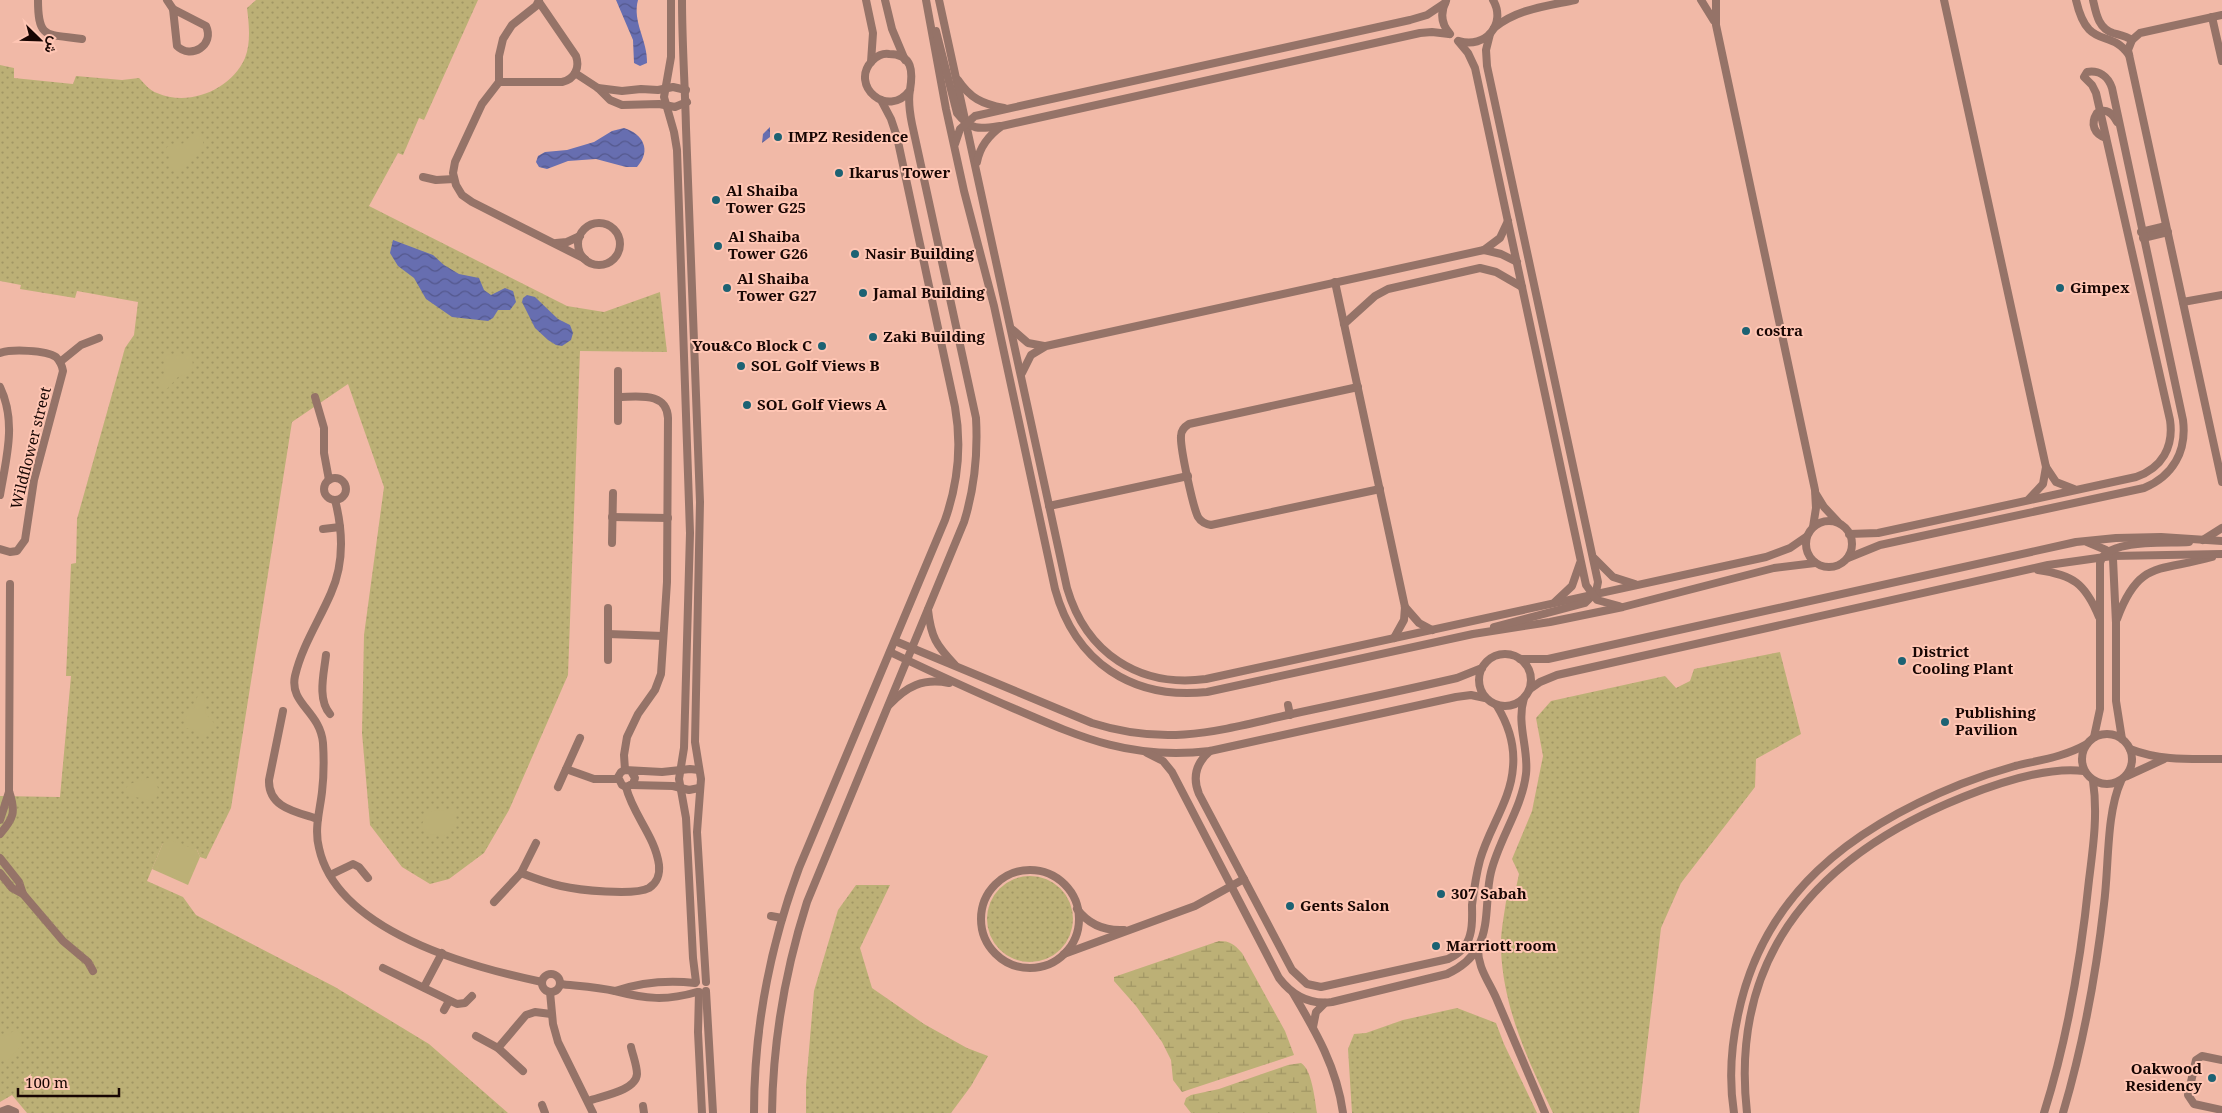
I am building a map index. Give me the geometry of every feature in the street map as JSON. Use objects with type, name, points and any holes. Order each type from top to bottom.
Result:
[{"type":"street","points":[[38,0],[38,22],[42,30],[49,34],[82,39]]},
{"type":"street","points":[[167,0],[173,9],[178,46],[182,50],[192,52],[202,48],[208,38],[206,26],[173,9]]},
{"type":"street","points":[[671,0],[671,57],[665,89],[677,150],[689,495],[689,593],[684,754],[680,770],[680,788],[685,811],[693,958],[699,988],[713,1113]]},
{"type":"street","points":[[560,984],[615,991],[636,997],[658,998],[678,997],[708,986],[706,982],[697,832],[700,770],[695,733],[700,502],[682,0]]},
{"type":"street","points":[[866,0],[873,33],[871,62]]},
{"type":"street","points":[[772,1113],[778,1027],[789,964],[797,933],[818,872],[964,522],[974,481],[977,432],[969,380],[914,133],[910,90],[912,71],[905,60],[892,29],[885,0]]},
{"type":"street","points":[[939,0],[1067,588],[1082,624],[1108,654],[1142,673],[1167,680],[1206,679],[1773,556],[1790,548],[1806,537],[1813,527],[1816,508],[1815,490],[1716,25],[1716,0]]},
{"type":"street","points":[[1473,634],[1580,605],[1593,596],[1598,582],[1487,66],[1486,50],[1497,10],[1493,0]]},
{"type":"street","points":[[1458,40],[1472,43],[1485,38],[1507,19],[1520,13],[1575,0]]},
{"type":"street","points":[[1701,0],[1716,25]]},
{"type":"street","points":[[1944,0],[2046,467],[2056,482],[2066,488],[2078,490]]},
{"type":"street","points":[[2076,0],[2081,20],[2088,30],[2120,46],[2129,55]]},
{"type":"street","points":[[2093,0],[2097,18],[2102,27],[2132,40]]},
{"type":"street","points":[[499,82],[562,82],[570,79],[576,73],[578,60],[574,52],[539,1],[536,6],[518,19],[503,40],[499,56],[499,82],[482,104],[457,156],[454,167],[454,179],[458,190],[466,199],[585,259],[600,265],[610,262],[619,249],[619,238],[613,229],[598,224],[587,228],[580,236],[567,242],[553,242]]},
{"type":"street","points":[[1446,1],[1442,16],[1445,29],[1458,40],[1468,53],[1474,68],[1586,585],[1593,596],[1602,603],[1623,607]]},
{"type":"street","points":[[954,147],[958,132],[966,122],[975,116],[1410,20],[1426,15],[1446,1]]},
{"type":"street","points":[[927,2],[946,66],[957,113],[966,122],[980,129],[1002,126],[1413,35],[1432,32],[1449,34]]},
{"type":"street","points":[[927,2],[954,147],[989,288],[1055,590],[1069,627],[1094,659],[1116,675],[1140,687],[1167,693],[1194,694],[1473,634],[1550,622],[1623,607],[1774,568],[1815,563],[1830,568],[1840,565],[1848,558],[1873,547],[2144,488],[2158,481],[2170,471],[2181,451],[2184,428],[2109,81],[2098,72],[2087,72],[2084,77],[2095,90],[2170,420],[2171,438],[2165,456],[2153,469],[2145,474],[1878,533],[1850,534]]},
{"type":"street","points":[[2222,15],[2144,32],[2132,40],[2129,55],[2222,482]]},
{"type":"street","points":[[2212,17],[2222,61]]},
{"type":"street","points":[[754,1113],[757,1044],[765,989],[782,918],[799,868],[945,520],[953,497],[959,456],[955,407],[897,137],[891,119],[881,100],[870,93],[865,80],[867,67],[871,62],[885,54],[896,54],[905,60]]},
{"type":"street","points":[[576,73],[616,103],[675,108],[686,102]]},
{"type":"street","points":[[955,76],[966,91],[976,99],[987,104],[1006,108]]},
{"type":"street","points":[[598,88],[634,91],[678,87],[686,90]]},
{"type":"street","points":[[881,100],[897,100],[910,90]]},
{"type":"street","points":[[634,91],[630,95],[629,100],[635,106]]},
{"type":"street","points":[[2100,111],[2112,114],[2121,131]]},
{"type":"street","points":[[976,166],[983,145],[991,134],[1002,126]]},
{"type":"street","points":[[423,176],[436,180],[454,179]]},
{"type":"street","points":[[1011,328],[1023,340],[1034,345],[1046,346],[1484,250],[1500,238],[1508,220]]},
{"type":"street","points":[[2142,235],[2167,229]]},
{"type":"street","points":[[580,236],[578,246],[585,259]]},
{"type":"street","points":[[1484,250],[1501,254],[1516,262]]},
{"type":"street","points":[[1344,324],[1370,301],[1388,289],[1474,268],[1491,269],[1522,288]]},
{"type":"street","points":[[1335,282],[1405,607],[1404,620],[1394,638]]},
{"type":"street","points":[[2183,302],[2222,295]]},
{"type":"street","points":[[0,353],[12,350],[50,355],[60,362],[81,344],[99,338]]},
{"type":"street","points":[[1021,375],[1031,355],[1046,346]]},
{"type":"street","name":"Wildflower street","points":[[0,549],[10,552],[17,551],[25,540],[34,480],[63,376],[60,362]]},
{"type":"street","points":[[618,371],[618,421]]},
{"type":"street","points":[[969,380],[979,378]]},
{"type":"street","name":"Wildflower street","points":[[0,387],[8,412],[10,434],[0,496]]},
{"type":"street","points":[[1358,387],[1189,424],[1183,428],[1181,434],[1188,476],[1198,518],[1211,525],[1380,489]]},
{"type":"street","points":[[315,396],[324,428],[324,453],[329,480]]},
{"type":"street","points":[[521,873],[552,884],[580,889],[627,891],[645,889],[653,885],[660,871],[658,858],[650,837],[634,810],[629,786],[635,778],[628,771],[624,755],[627,737],[638,714],[660,680],[668,518],[668,418],[666,408],[660,401],[652,397],[618,397]]},
{"type":"street","points":[[946,409],[955,407]]},
{"type":"street","points":[[2028,500],[2043,484],[2046,467]]},
{"type":"street","points":[[1049,506],[1188,476]]},
{"type":"street","points":[[337,478],[346,484],[345,496],[335,500],[328,498],[324,492],[325,485],[329,480],[337,478]]},
{"type":"street","points":[[1815,490],[1824,507],[1850,534],[1852,546],[1848,558]]},
{"type":"street","points":[[612,543],[613,493]]},
{"type":"street","points":[[335,500],[340,527],[341,550],[335,583],[309,635],[294,678],[294,688],[298,698],[320,726],[324,753],[323,783],[318,819],[319,848],[330,875],[348,898],[370,917],[400,936],[442,953],[488,968],[542,982]]},
{"type":"street","points":[[612,517],[668,518]]},
{"type":"street","points":[[1813,527],[1827,521],[1838,522]]},
{"type":"street","points":[[323,529],[340,527]]},
{"type":"street","points":[[1497,706],[1512,706],[1524,698],[1530,689],[1540,682],[1557,675],[2031,569],[2101,557],[2123,546],[2202,540],[2222,528]]},
{"type":"street","points":[[1806,537],[1807,554],[1815,563]]},
{"type":"street","points":[[895,642],[1109,728],[1143,735],[1196,735],[1457,678],[1482,668],[1496,655],[1508,654],[1520,659],[1548,659],[2084,541],[2161,537],[2222,541]]},
{"type":"street","points":[[2084,541],[2110,553],[2221,554]]},
{"type":"street","points":[[2063,1113],[2083,1036],[2093,984],[2104,904],[2113,808],[2133,760],[2130,749],[2122,739],[2117,711],[2116,624],[2110,553]]},
{"type":"street","points":[[2116,624],[2126,597],[2143,576],[2159,568],[2221,554]]},
{"type":"street","points":[[1593,557],[1613,577],[1621,581],[1640,584]]},
{"type":"street","points":[[2094,738],[2100,709],[2101,557]]},
{"type":"street","points":[[1552,603],[1563,596],[1572,586],[1581,558]]},
{"type":"street","points":[[2031,569],[2060,574],[2077,582],[2090,597],[2101,622]]},
{"type":"street","points":[[0,834],[10,823],[13,811],[9,792],[10,584]]},
{"type":"street","points":[[1405,607],[1420,623],[1432,630]]},
{"type":"street","points":[[608,608],[608,660]]},
{"type":"street","points":[[928,608],[931,632],[936,644],[958,668]]},
{"type":"street","points":[[608,634],[663,636]]},
{"type":"street","points":[[890,652],[959,685],[1089,740],[1147,753],[1178,754],[1210,751],[1456,697],[1471,695],[1485,698],[1497,706],[1509,730],[1512,746],[1512,777],[1479,863],[1473,898],[1471,934],[1465,946],[1457,954],[1443,961],[1328,986],[1307,984],[1292,970],[1197,789],[1195,776],[1198,766],[1210,751]]},
{"type":"street","points":[[326,655],[323,702],[330,714]]},
{"type":"street","points":[[1520,659],[1529,669],[1531,675],[1530,689]]},
{"type":"street","points":[[1482,668],[1478,684],[1485,698]]},
{"type":"street","points":[[886,708],[904,691],[919,683],[936,681],[959,685]]},
{"type":"street","points":[[1292,992],[1305,999],[1325,1003],[1447,974],[1468,961],[1478,946],[1484,930],[1487,892],[1494,860],[1524,782],[1526,758],[1521,716],[1524,698]]},
{"type":"street","points":[[311,713],[323,702]]},
{"type":"street","points":[[1288,705],[1290,715]]},
{"type":"street","points":[[284,711],[269,780],[269,792],[280,805],[318,819]]},
{"type":"street","points":[[1194,724],[1196,735]]},
{"type":"street","points":[[1734,1113],[1731,1095],[1732,1052],[1746,984],[1754,959],[1770,928],[1802,885],[1851,843],[1907,809],[1973,779],[2015,766],[2061,756],[2105,734],[2122,739]]},
{"type":"street","points":[[558,787],[580,738]]},
{"type":"street","points":[[2087,744],[2082,760],[2084,771],[2093,781],[2104,785],[2124,778],[2147,765],[2166,758]]},
{"type":"street","points":[[2130,749],[2166,758],[2222,759]]},
{"type":"street","points":[[1147,753],[1163,761],[1172,772],[1278,978],[1292,992],[1313,1027],[1333,1070],[1343,1113]]},
{"type":"street","points":[[699,788],[689,790],[649,785],[629,786],[620,784],[618,779],[619,774],[628,771],[662,772],[690,768],[700,770]]},
{"type":"street","points":[[566,769],[594,779],[618,779]]},
{"type":"street","points":[[1747,1113],[1744,1071],[1746,1050],[1752,1012],[1762,976],[1786,927],[1821,884],[1855,856],[1891,832],[1950,802],[1991,787],[2028,777],[2062,770],[2084,771]]},
{"type":"street","points":[[649,772],[645,778],[649,785]]},
{"type":"street","points":[[2044,1113],[2062,1050],[2082,946],[2096,808],[2093,781]]},
{"type":"street","points":[[9,792],[2,816],[4,821],[10,823]]},
{"type":"street","points":[[2,816],[13,811]]},
{"type":"street","points":[[494,902],[521,873],[536,843]]},
{"type":"street","points":[[0,858],[19,882],[23,894]]},
{"type":"street","points":[[330,875],[353,864],[358,865],[368,878]]},
{"type":"street","points":[[1133,929],[1101,928],[1088,920],[1077,909],[1068,889],[1060,881],[1050,875],[1029,870],[1018,872],[998,882],[985,900],[981,916],[983,933],[987,943],[1002,960],[1017,966],[1034,968],[1050,963],[1064,954],[1133,929],[1205,902],[1244,879]]},
{"type":"street","points":[[0,873],[12,888],[23,894],[63,941],[88,962],[93,971]]},
{"type":"street","points":[[1064,954],[1075,938],[1077,909]]},
{"type":"street","points":[[771,916],[782,918]]},
{"type":"street","points":[[1478,946],[1479,960],[1486,978],[1496,996],[1545,1113]]},
{"type":"street","points":[[424,987],[442,953]]},
{"type":"street","points":[[1457,954],[1468,961],[1486,978]]},
{"type":"street","points":[[383,968],[457,1004],[463,1004],[472,996]]},
{"type":"street","points":[[552,973],[559,978],[560,984],[556,991],[550,992],[544,990],[542,982],[544,976],[552,973]]},
{"type":"street","points":[[615,991],[638,984],[663,981],[699,988]]},
{"type":"street","points":[[656,983],[653,991],[658,998]]},
{"type":"street","points":[[756,987],[765,989]]},
{"type":"street","points":[[699,988],[698,1032],[702,1113]]},
{"type":"street","points":[[550,992],[551,1014],[558,1042],[593,1113]]},
{"type":"street","points":[[444,1010],[449,1000]]},
{"type":"street","points":[[1313,1027],[1316,1012],[1325,1003]]},
{"type":"street","points":[[498,1048],[526,1015],[535,1012],[551,1014]]},
{"type":"street","points":[[476,1036],[498,1048],[523,1071]]},
{"type":"street","points":[[588,1101],[633,1084],[637,1073],[631,1047]]},
{"type":"street","points":[[2222,1060],[2202,1056],[2196,1060],[2188,1095],[2194,1104],[2222,1110]]},
{"type":"street","points":[[0,1112],[8,1109],[15,1112]]},
{"type":"green space","points":[[256,0],[478,0],[424,120],[419,118],[403,155],[398,153],[369,206],[567,306],[604,312],[660,292],[667,352],[580,351],[568,675],[509,810],[484,853],[449,879],[430,884],[402,867],[370,825],[362,733],[364,635],[384,487],[348,384],[292,422],[231,808],[206,859],[200,857],[197,850],[163,843],[147,881],[183,897],[196,915],[335,987],[429,1044],[508,1113],[27,1113],[12,1095],[0,1102],[0,796],[60,797],[71,676],[66,676],[71,564],[76,563],[77,519],[125,348],[134,335],[138,302],[77,291],[75,298],[20,289],[21,285],[0,281],[0,65],[14,68],[14,78],[73,84],[76,76],[122,80],[139,78],[154,92],[169,97],[195,97],[219,87],[239,69],[245,58],[249,40],[247,8]]},
{"type":"green space","points":[[191,136],[199,136],[203,141],[203,151],[179,171],[174,171],[171,167],[171,157],[166,148],[170,145],[182,144]]},
{"type":"green space","points":[[189,352],[192,354],[193,368],[191,373],[178,377],[166,390],[158,386],[165,372],[164,360],[166,356],[168,354],[178,356]]},
{"type":"green space","points":[[1780,652],[1801,734],[1756,759],[1755,787],[1681,883],[1661,928],[1639,1113],[1553,1113],[1526,1054],[1512,1014],[1503,973],[1501,951],[1507,894],[1516,888],[1519,874],[1512,859],[1532,811],[1543,756],[1536,718],[1551,701],[1665,676],[1676,688],[1690,681],[1694,669]]},
{"type":"green space","points":[[200,693],[204,694],[206,714],[215,724],[212,730],[202,738],[196,730],[185,728],[184,725],[186,717],[194,707]]},
{"type":"green space","points":[[148,778],[154,780],[158,788],[157,797],[153,801],[131,796],[125,790],[131,783]]},
{"type":"green space","points":[[452,808],[455,810],[456,818],[450,831],[444,836],[427,834],[422,824],[426,816],[433,810],[442,811]]},
{"type":"green space","points":[[170,840],[197,850],[200,857],[188,885],[152,869],[163,843]]},
{"type":"green space","points":[[1030,876],[1047,879],[1061,888],[1070,902],[1073,919],[1070,936],[1061,950],[1047,959],[1030,962],[1013,959],[999,950],[990,936],[987,919],[990,902],[999,888],[1013,879]]},
{"type":"green space","points":[[856,885],[890,885],[860,948],[872,988],[924,1024],[967,1048],[988,1056],[971,1086],[951,1113],[806,1113],[806,1085],[814,991],[838,910]]},
{"type":"green space","points":[[1219,941],[1232,944],[1242,953],[1285,1031],[1294,1055],[1182,1092],[1173,1080],[1171,1060],[1162,1042],[1136,1006],[1114,981],[1114,977]]},
{"type":"green space","points":[[1457,1008],[1496,1023],[1537,1113],[1352,1113],[1348,1049],[1354,1034],[1366,1033],[1403,1020]]},
{"type":"green space","points":[[16,1029],[22,1035],[21,1046],[8,1060],[0,1061],[0,1036],[9,1034]]},
{"type":"green space","points":[[1301,1063],[1305,1066],[1310,1078],[1317,1113],[1191,1113],[1184,1104],[1186,1098],[1191,1095],[1219,1089],[1288,1065]]},
{"type":"water","points":[[616,0],[638,0],[638,24],[647,55],[647,63],[640,66],[634,63],[633,40]]},
{"type":"water","points":[[770,127],[770,137],[762,143],[763,134]]},
{"type":"water","points":[[624,128],[636,134],[643,143],[644,155],[637,167],[626,167],[596,159],[568,161],[547,169],[539,167],[536,162],[538,156],[545,152],[567,150],[594,142],[612,131]]},
{"type":"water","points":[[393,240],[433,255],[444,265],[459,274],[479,278],[484,290],[491,295],[505,288],[513,291],[516,302],[510,310],[498,310],[493,318],[488,321],[452,317],[426,299],[414,278],[398,266],[390,253]]},
{"type":"water","points":[[527,295],[535,297],[558,319],[570,325],[573,333],[571,340],[562,346],[556,345],[535,328],[522,302],[523,298]]},
{"type":"place","name":"IMPZ Residence","points":[[778,137]]},
{"type":"place","name":"Ikarus Tower","points":[[839,173]]},
{"type":"place","name":"Al Shaiba Tower G25","points":[[716,200]]},
{"type":"place","name":"Al Shaiba Tower G26","points":[[718,246]]},
{"type":"place","name":"Nasir Building","points":[[855,254]]},
{"type":"place","name":"Al Shaiba Tower G27","points":[[727,288]]},
{"type":"place","name":"Gimpex","points":[[2060,288]]},
{"type":"place","name":"Jamal Building","points":[[863,293]]},
{"type":"place","name":"costra","points":[[1746,331]]},
{"type":"place","name":"Zaki Building","points":[[873,337]]},
{"type":"place","name":"You&Co Block C","points":[[822,346]]},
{"type":"place","name":"SOL Golf Views B","points":[[741,366]]},
{"type":"place","name":"SOL Golf Views A","points":[[747,405]]},
{"type":"place","name":"District Cooling Plant","points":[[1902,661]]},
{"type":"place","name":"Publishing Pavilion","points":[[1945,722]]},
{"type":"place","name":"307 Sabah","points":[[1441,894]]},
{"type":"place","name":"Gents Salon","points":[[1290,906]]},
{"type":"place","name":"Marriott room","points":[[1436,946]]},
{"type":"place","name":"Oakwood Residency","points":[[2212,1078]]}]
